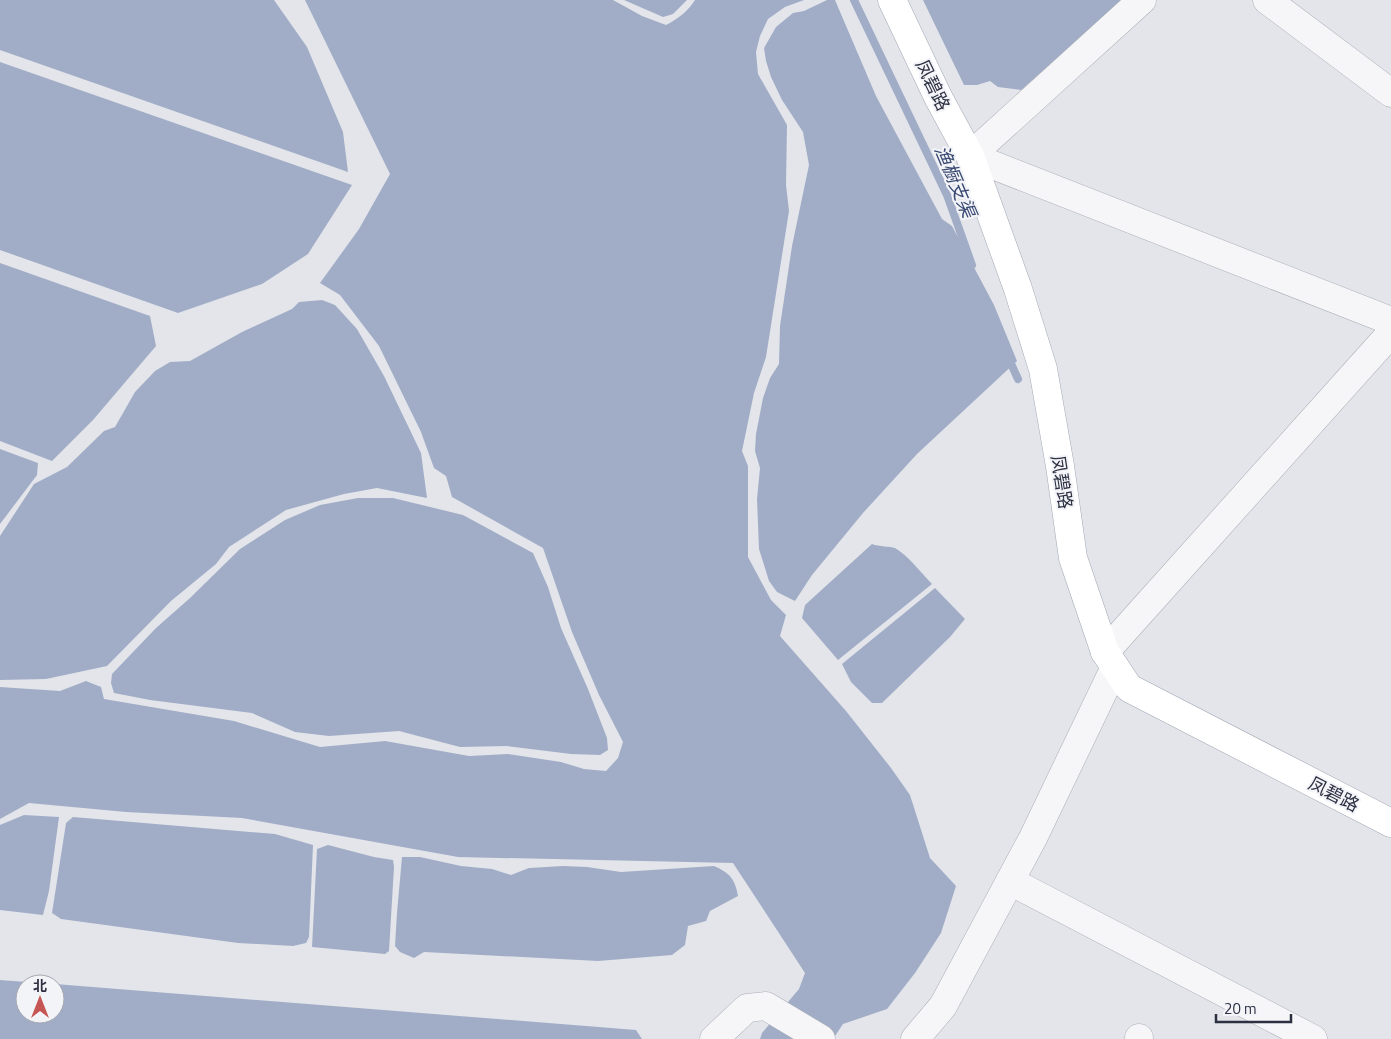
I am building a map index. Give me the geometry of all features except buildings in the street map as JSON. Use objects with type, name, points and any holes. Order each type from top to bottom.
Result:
[{"type":"main road","name":"凤碧路","points":[[892,0],[938,98],[970,156],[1018,289],[1043,369],[1074,558],[1110,659],[1129,688],[1391,823]]},
{"type":"street","points":[[1142,0],[970,156],[1391,321]]},
{"type":"street","points":[[1267,0],[1391,93]]},
{"type":"street","points":[[915,1039],[943,1006],[1010,881],[1050,802],[1110,659],[1391,333]]},
{"type":"street","points":[[1010,881],[1313,1039]]},
{"type":"street","points":[[714,1039],[747,1008],[766,1006],[821,1039]]},
{"type":"water","points":[[0,0],[274,0],[307,47],[343,132],[348,172],[0,50]]},
{"type":"water","points":[[305,0],[613,0],[642,16],[666,25],[689,8],[695,0],[804,0],[785,7],[768,19],[760,36],[756,52],[758,74],[787,125],[786,185],[789,211],[766,357],[754,393],[742,451],[748,466],[748,557],[771,600],[786,615],[780,636],[846,711],[891,768],[910,795],[930,858],[956,886],[941,933],[915,973],[887,1009],[843,1024],[833,1039],[760,1039],[762,1033],[799,989],[805,973],[733,863],[458,857],[242,818],[126,812],[29,803],[0,819],[0,687],[60,691],[86,681],[101,687],[104,699],[234,721],[320,747],[385,741],[469,756],[508,754],[561,762],[584,769],[606,771],[618,758],[623,742],[599,695],[572,632],[543,548],[452,497],[446,476],[434,468],[421,432],[379,346],[340,295],[320,283],[359,229],[390,174]]},
{"type":"water","points":[[624,0],[687,0],[673,14],[663,17]]},
{"type":"water","points":[[827,0],[835,0],[876,96],[942,219],[952,226],[994,305],[1017,361],[917,454],[863,513],[812,575],[795,601],[777,592],[769,581],[759,549],[757,499],[760,468],[755,451],[756,434],[763,398],[770,378],[779,364],[780,326],[792,246],[809,165],[803,132],[782,100],[771,77],[764,48],[776,27],[793,13],[804,11]]},
{"type":"water","points":[[923,0],[1122,0],[1111,12],[1021,90],[998,87],[990,81],[977,85],[964,85]]},
{"type":"water","points":[[0,62],[352,185],[308,254],[262,284],[178,313],[0,250]]},
{"type":"water","points":[[0,263],[150,316],[156,346],[93,420],[52,461],[0,441]]},
{"type":"water","points":[[322,300],[335,305],[357,329],[384,376],[421,453],[427,498],[377,488],[344,494],[286,510],[229,547],[216,564],[171,601],[107,666],[46,679],[0,680],[0,536],[34,484],[67,467],[104,431],[115,427],[135,392],[155,371],[170,362],[190,361],[242,332],[292,309],[299,302]]},
{"type":"water","points":[[0,449],[38,463],[37,475],[0,524]]},
{"type":"water","points":[[358,498],[393,498],[463,515],[533,553],[548,587],[561,628],[607,738],[608,750],[600,755],[571,754],[507,746],[460,747],[399,731],[329,736],[295,732],[252,713],[150,700],[114,693],[111,683],[112,674],[156,628],[240,549],[285,520],[320,505]]},
{"type":"water","points":[[872,544],[893,547],[900,551],[932,584],[838,660],[802,618],[805,605]]},
{"type":"water","points":[[935,588],[965,619],[950,637],[882,703],[872,703],[851,682],[842,664]]},
{"type":"water","points":[[24,815],[59,817],[49,891],[43,915],[0,910],[0,825]]},
{"type":"water","points":[[73,817],[275,834],[313,845],[309,937],[306,943],[293,946],[238,943],[61,919],[52,913],[66,823]]},
{"type":"water","points":[[328,845],[393,860],[389,951],[385,954],[312,947],[317,849]]},
{"type":"water","points":[[402,857],[420,857],[461,866],[492,869],[511,875],[529,868],[563,866],[621,872],[714,866],[731,877],[738,896],[710,911],[706,921],[688,926],[685,945],[672,955],[598,961],[424,952],[414,958],[400,952],[395,946]]},
{"type":"water","points":[[0,980],[15,981],[15,1024],[65,1024],[65,985],[636,1030],[642,1039],[0,1039]]},
{"type":"waterway","name":"渔橱支渠","points":[[854,0],[947,195],[972,265]]},
{"type":"waterway","name":"渔橱支渠","points":[[1008,357],[1018,379]]}]
